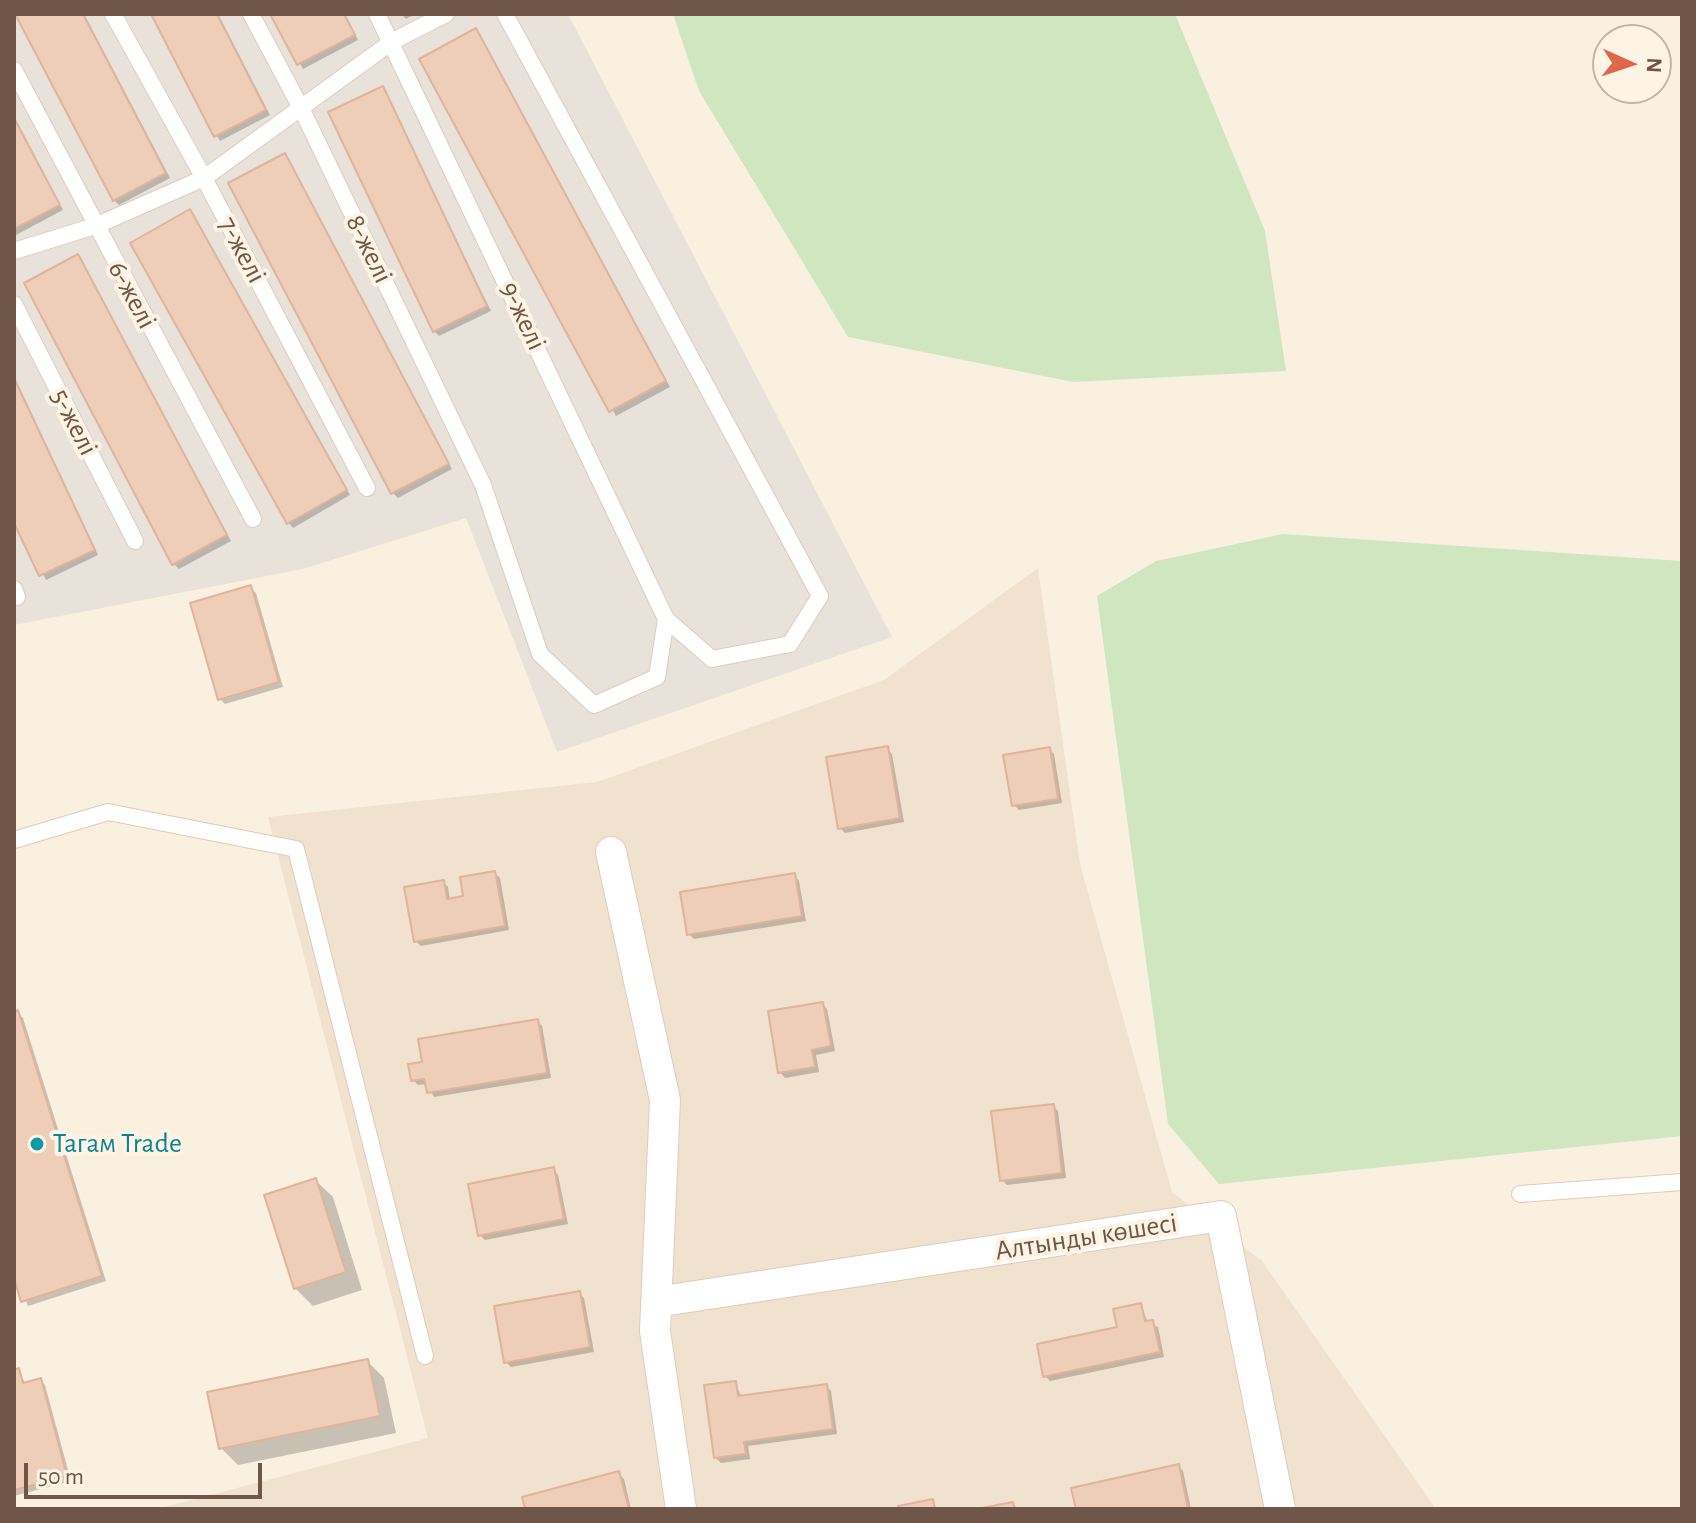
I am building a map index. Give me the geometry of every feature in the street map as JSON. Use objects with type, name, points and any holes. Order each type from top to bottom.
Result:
[{"type":"street","points":[[611,852],[665,1100],[655,1331],[681,1509]]},
{"type":"street","name":"Алтынды көшесі","points":[[656,1302],[1221,1216],[1280,1509]]},
{"type":"lane","name":"7-желі","points":[[113,14],[204,178],[367,488]]},
{"type":"lane","name":"8-желі","points":[[251,14],[301,108],[483,485],[540,654],[594,705],[657,677],[666,619]]},
{"type":"lane","name":"9-желі","points":[[377,14],[393,41],[666,619]]},
{"type":"lane","points":[[14,251],[95,226],[204,178],[393,41],[446,14]]},
{"type":"lane","points":[[505,14],[820,596],[790,644],[712,659],[666,619]]},
{"type":"lane","name":"6-желі","points":[[14,70],[253,519]]},
{"type":"lane","name":"5-желі","points":[[14,304],[135,541]]},
{"type":"lane","points":[[14,840],[108,812],[296,849],[425,1356]]},
{"type":"lane","points":[[1520,1194],[1682,1182]]},
{"type":"shaded area","points":[[14,14],[568,14],[892,637],[557,752],[466,518],[303,569],[14,625]]},
{"type":"shaded area","points":[[1038,568],[1080,864],[1172,1192],[1262,1261],[1436,1509],[157,1509],[428,1438],[268,817],[597,782],[884,680]]},
{"type":"green space","points":[[673,14],[1175,14],[1265,231],[1286,371],[1073,382],[848,337],[699,91]]},
{"type":"green space","points":[[1283,534],[1682,561],[1682,1136],[1219,1184],[1168,1124],[1097,596],[1156,561]]},
{"type":"building","points":[[15,14],[83,14],[166,173],[113,201]]},
{"type":"building","points":[[151,14],[217,14],[266,110],[214,137]]},
{"type":"building","points":[[270,14],[344,14],[355,35],[297,65]]},
{"type":"building","points":[[476,28],[666,381],[609,412],[419,59]]},
{"type":"building","points":[[383,86],[487,306],[433,332],[328,112]]},
{"type":"building","points":[[14,118],[60,205],[14,229]]},
{"type":"building","points":[[285,153],[449,464],[391,494],[228,183]]},
{"type":"building","points":[[190,209],[347,490],[287,524],[130,243]]},
{"type":"building","points":[[78,254],[227,535],[172,565],[24,283]]},
{"type":"building","points":[[14,378],[95,550],[39,576],[14,523]]},
{"type":"building","points":[[251,585],[279,682],[218,700],[190,603]]},
{"type":"building","points":[[888,746],[900,818],[838,829],[826,757]]},
{"type":"building","points":[[1050,747],[1058,799],[1012,806],[1003,755]]},
{"type":"building","points":[[495,871],[505,926],[414,942],[404,887],[444,880],[447,899],[463,896],[460,877]]},
{"type":"building","points":[[795,873],[802,916],[687,935],[680,892]]},
{"type":"building","points":[[823,1002],[831,1046],[812,1050],[815,1067],[778,1073],[768,1011]]},
{"type":"building","name":"Тагам Trade","points":[[18,1010],[102,1276],[21,1302],[14,1278],[14,1012]]},
{"type":"building","points":[[538,1019],[547,1073],[427,1093],[424,1079],[411,1081],[408,1064],[422,1062],[418,1039]]},
{"type":"building","points":[[1054,1104],[1062,1173],[1000,1181],[991,1111]]},
{"type":"building","points":[[554,1167],[564,1219],[478,1236],[468,1184]]},
{"type":"building","points":[[316,1178],[346,1272],[294,1289],[264,1195]]},
{"type":"building","points":[[580,1291],[590,1347],[504,1363],[494,1306]]},
{"type":"building","points":[[1141,1303],[1145,1321],[1153,1320],[1160,1352],[1043,1377],[1037,1344],[1117,1327],[1113,1309]]},
{"type":"building","points":[[368,1359],[380,1416],[219,1449],[207,1392]]},
{"type":"building","points":[[19,1368],[23,1383],[41,1378],[67,1476],[14,1490],[14,1370]]},
{"type":"building","points":[[736,1381],[738,1396],[827,1384],[833,1429],[744,1442],[746,1454],[714,1458],[704,1385]]},
{"type":"building","points":[[1179,1464],[1188,1509],[1076,1509],[1071,1488]]},
{"type":"building","points":[[619,1471],[629,1509],[525,1509],[522,1497]]},
{"type":"building","points":[[933,1499],[935,1509],[899,1509],[898,1506]]},
{"type":"building","points":[[1013,1502],[1015,1509],[977,1509]]},
{"type":"place","name":"Тагам Trade","points":[[37,1144]]}]
